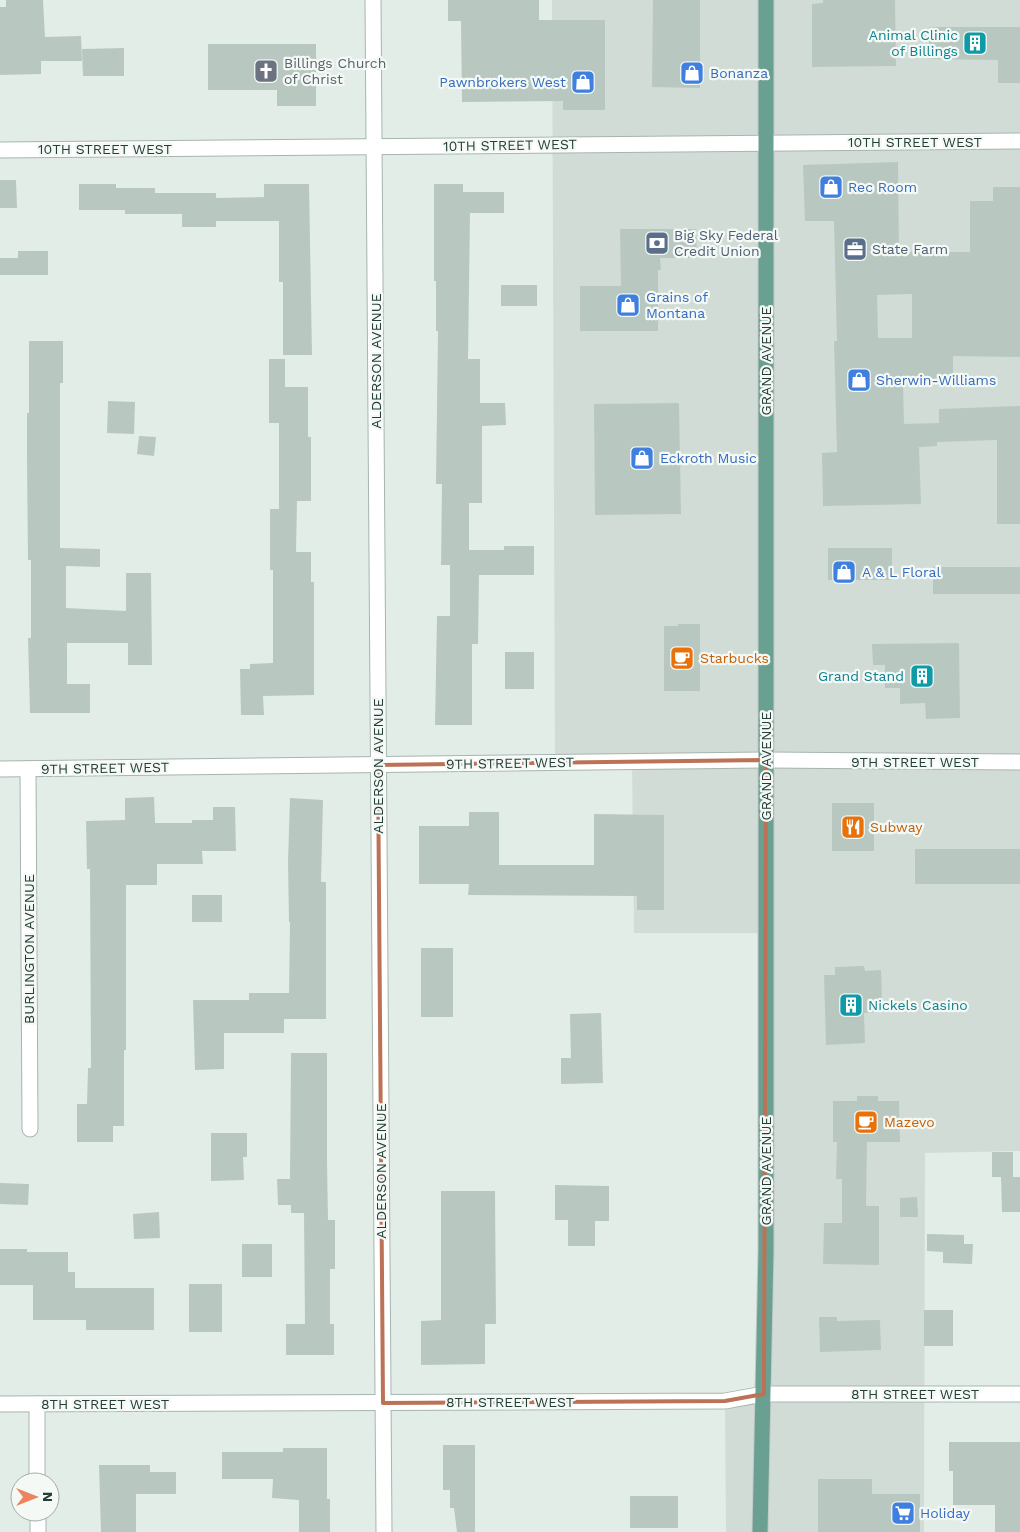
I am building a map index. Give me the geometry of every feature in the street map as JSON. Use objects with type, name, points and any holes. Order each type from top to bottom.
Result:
[{"type":"main road","name":"GRAND AVENUE","points":[[760,1532],[766,1250],[766,0]]},
{"type":"street","name":"ALDERSON AVENUE","points":[[373,0],[384,1532]]},
{"type":"street","name":"10TH STREET WEST","points":[[0,150],[1020,141]]},
{"type":"street","name":"9TH STREET WEST","points":[[0,769],[766,760],[1020,762]]},
{"type":"street","name":"BURLINGTON AVENUE","points":[[28,769],[30,1129]]},
{"type":"street","name":"8TH STREET WEST","points":[[0,1404],[725,1401],[764,1394],[1020,1394]]},
{"type":"street","points":[[37,1404],[37,1472]]},
{"type":"highlighted area","points":[[766,760],[764,1394],[725,1401],[383,1403],[378,765]]},
{"type":"shaded area","points":[[552,0],[1020,0],[1020,1151],[925,1153],[924,1532],[726,1532],[725,1401],[764,1394],[766,933],[634,933],[632,762],[555,763]]},
{"type":"building","points":[[6,0],[43,0],[45,37],[81,36],[82,61],[41,61],[41,74],[0,75],[0,7],[6,7]]},
{"type":"building","points":[[448,0],[539,0],[539,20],[605,20],[605,110],[563,110],[563,101],[462,102],[461,21],[448,21]]},
{"type":"building","points":[[653,0],[700,0],[700,88],[652,87]]},
{"type":"building","points":[[823,0],[895,0],[896,66],[812,67],[812,4],[823,3]]},
{"type":"building","name":"Animal Clinic of Billings","points":[[929,27],[1020,27],[1020,83],[998,83],[998,60],[929,59]]},
{"type":"building","points":[[208,44],[316,44],[316,106],[277,106],[277,90],[208,90]]},
{"type":"building","points":[[124,48],[124,76],[83,76],[82,49]]},
{"type":"building","points":[[898,162],[899,252],[970,252],[970,201],[993,201],[993,187],[1020,187],[1020,357],[953,356],[953,383],[903,382],[904,424],[939,423],[939,409],[1020,406],[1020,524],[997,524],[997,440],[937,442],[937,446],[919,447],[921,504],[823,506],[822,453],[837,452],[834,341],[837,341],[834,221],[805,221],[803,165]],"holes":[[[912,294],[912,338],[878,338],[877,295]]]},
{"type":"building","points":[[0,180],[16,180],[17,208],[0,208]]},
{"type":"building","points":[[79,184],[116,184],[116,188],[155,188],[155,193],[216,193],[216,198],[264,197],[264,184],[309,184],[312,355],[283,355],[283,282],[279,282],[279,221],[216,221],[216,227],[182,227],[182,214],[125,214],[125,210],[79,210]]},
{"type":"building","points":[[434,184],[463,184],[463,192],[504,192],[504,213],[470,213],[468,359],[480,359],[480,403],[505,403],[506,425],[482,426],[482,503],[469,503],[469,550],[504,550],[504,546],[534,546],[534,575],[479,575],[478,644],[472,644],[472,725],[435,725],[437,616],[450,616],[450,565],[441,565],[442,484],[436,484],[438,331],[436,331],[436,281],[434,281]]},
{"type":"building","points":[[620,229],[696,229],[697,258],[660,258],[661,270],[658,270],[658,331],[580,331],[580,286],[621,286]]},
{"type":"building","points":[[18,251],[48,251],[48,275],[0,275],[0,258],[18,258]]},
{"type":"building","points":[[501,285],[537,285],[537,306],[501,306]]},
{"type":"building","points":[[29,341],[63,341],[63,383],[60,383],[60,548],[100,549],[100,567],[66,566],[66,608],[126,611],[126,573],[151,573],[152,665],[128,665],[128,643],[67,643],[67,684],[90,684],[90,713],[30,713],[28,638],[31,638],[31,560],[28,560],[27,457]]},
{"type":"building","points":[[269,359],[285,359],[285,387],[308,387],[308,437],[311,437],[311,501],[297,501],[296,552],[311,552],[311,582],[314,582],[314,695],[263,696],[264,715],[241,715],[240,669],[250,669],[250,664],[273,663],[273,570],[270,570],[270,509],[279,509],[279,423],[269,423]]},
{"type":"building","points":[[108,401],[135,402],[134,434],[107,433]]},
{"type":"building","points":[[679,403],[681,514],[595,515],[594,404]]},
{"type":"building","points":[[139,436],[156,437],[154,456],[137,454]]},
{"type":"building","points":[[828,548],[892,548],[892,580],[828,580]]},
{"type":"building","points":[[933,567],[1020,567],[1020,594],[933,594]]},
{"type":"building","name":"Starbucks","points":[[678,624],[700,624],[700,691],[664,691],[664,626],[678,626]]},
{"type":"building","name":"Grand Stand","points":[[959,643],[960,718],[926,719],[925,703],[900,704],[900,688],[885,688],[885,665],[873,665],[872,644]]},
{"type":"building","points":[[505,652],[534,652],[534,689],[505,689]]},
{"type":"building","points":[[154,797],[155,823],[192,823],[192,820],[213,820],[213,807],[235,807],[236,851],[202,851],[203,864],[157,864],[157,885],[126,885],[124,1126],[113,1126],[113,1142],[77,1142],[77,1104],[87,1104],[88,1068],[91,1068],[90,869],[87,869],[86,821],[125,820],[125,798]]},
{"type":"building","points":[[290,798],[323,800],[321,882],[326,882],[326,1019],[284,1019],[284,1033],[224,1033],[224,1069],[195,1070],[193,1000],[249,1000],[249,993],[289,993],[290,922],[288,862]]},
{"type":"building","name":"Subway","points":[[832,803],[874,803],[874,851],[832,851]]},
{"type":"building","points":[[469,812],[499,812],[499,865],[594,865],[594,814],[664,815],[664,910],[637,910],[637,896],[468,895],[469,884],[419,884],[419,826],[469,826]]},
{"type":"building","points":[[915,849],[1020,849],[1020,884],[915,884]]},
{"type":"building","points":[[192,895],[222,895],[222,922],[192,922]]},
{"type":"building","points":[[421,948],[453,948],[453,1017],[421,1017]]},
{"type":"building","name":"Nickels Casino","points":[[864,966],[865,971],[881,970],[882,999],[878,999],[878,1012],[864,1013],[865,1043],[826,1045],[824,975],[835,975],[835,967]]},
{"type":"building","points":[[601,1013],[603,1083],[561,1084],[561,1058],[571,1058],[570,1014]]},
{"type":"building","points":[[291,1053],[327,1053],[328,1220],[335,1220],[335,1269],[330,1269],[330,1324],[334,1324],[334,1355],[286,1355],[286,1324],[305,1324],[304,1213],[291,1213],[291,1205],[278,1205],[277,1179],[290,1179]]},
{"type":"building","points":[[857,1096],[878,1096],[878,1101],[899,1101],[900,1142],[867,1142],[866,1206],[879,1206],[879,1265],[823,1264],[824,1223],[842,1223],[842,1179],[836,1179],[837,1142],[833,1142],[833,1101],[857,1101]]},
{"type":"building","points":[[211,1133],[247,1133],[247,1157],[243,1157],[244,1180],[211,1181]]},
{"type":"building","points":[[992,1152],[1013,1152],[1013,1177],[1020,1177],[1020,1212],[1002,1212],[1001,1177],[992,1177]]},
{"type":"building","points":[[0,1183],[29,1184],[28,1205],[0,1204]]},
{"type":"building","points":[[555,1185],[609,1186],[609,1221],[595,1221],[595,1246],[568,1246],[568,1220],[555,1220]]},
{"type":"building","points":[[441,1191],[495,1191],[496,1324],[485,1324],[485,1364],[421,1365],[421,1321],[441,1320]]},
{"type":"building","points":[[917,1197],[918,1217],[900,1217],[900,1198]]},
{"type":"building","points":[[159,1212],[160,1238],[134,1239],[133,1214]]},
{"type":"building","points":[[927,1234],[964,1235],[964,1244],[973,1244],[972,1264],[943,1263],[943,1252],[927,1251]]},
{"type":"building","points":[[242,1244],[272,1244],[272,1277],[242,1277]]},
{"type":"building","points":[[0,1249],[27,1249],[27,1252],[68,1252],[68,1272],[75,1272],[75,1288],[154,1288],[154,1330],[86,1330],[86,1320],[33,1320],[33,1285],[0,1285]]},
{"type":"building","points":[[189,1284],[222,1284],[222,1332],[189,1332]]},
{"type":"building","points":[[924,1310],[953,1310],[953,1346],[924,1346]]},
{"type":"building","points":[[819,1317],[837,1317],[837,1321],[880,1320],[881,1350],[820,1352]]},
{"type":"building","points":[[949,1442],[1020,1442],[1020,1532],[995,1532],[995,1505],[953,1505],[953,1471],[949,1471]]},
{"type":"building","points":[[443,1445],[475,1445],[475,1532],[457,1532],[454,1508],[450,1508],[450,1490],[443,1490]]},
{"type":"building","points":[[283,1448],[327,1448],[327,1499],[330,1499],[330,1532],[299,1532],[299,1500],[272,1498],[273,1479],[222,1479],[222,1452],[283,1452]]},
{"type":"building","points":[[99,1465],[150,1465],[150,1472],[176,1472],[176,1494],[136,1494],[136,1532],[101,1532]]},
{"type":"building","points":[[818,1479],[872,1479],[872,1494],[920,1494],[920,1532],[818,1532]]},
{"type":"building","points":[[630,1496],[678,1496],[678,1528],[630,1528]]},
{"type":"place","name":"Animal Clinic of Billings","points":[[975,43]]},
{"type":"place","name":"Billings Church of Christ","points":[[266,71]]},
{"type":"place","name":"Bonanza","points":[[692,73]]},
{"type":"place","name":"Pawnbrokers West","points":[[583,82]]},
{"type":"place","name":"Rec Room","points":[[831,187]]},
{"type":"place","name":"Big Sky Federal Credit Union","points":[[657,243]]},
{"type":"place","name":"State Farm","points":[[855,249]]},
{"type":"place","name":"Grains of Montana","points":[[628,305]]},
{"type":"place","name":"Sherwin-Williams","points":[[859,380]]},
{"type":"place","name":"Eckroth Music","points":[[642,458]]},
{"type":"place","name":"A & L Floral","points":[[844,572]]},
{"type":"place","name":"Starbucks","points":[[682,658]]},
{"type":"place","name":"Grand Stand","points":[[922,676]]},
{"type":"place","name":"Subway","points":[[853,827]]},
{"type":"place","name":"Nickels Casino","points":[[851,1005]]},
{"type":"place","name":"Mazevo","points":[[866,1122]]},
{"type":"place","name":"Holiday","points":[[903,1513]]}]
